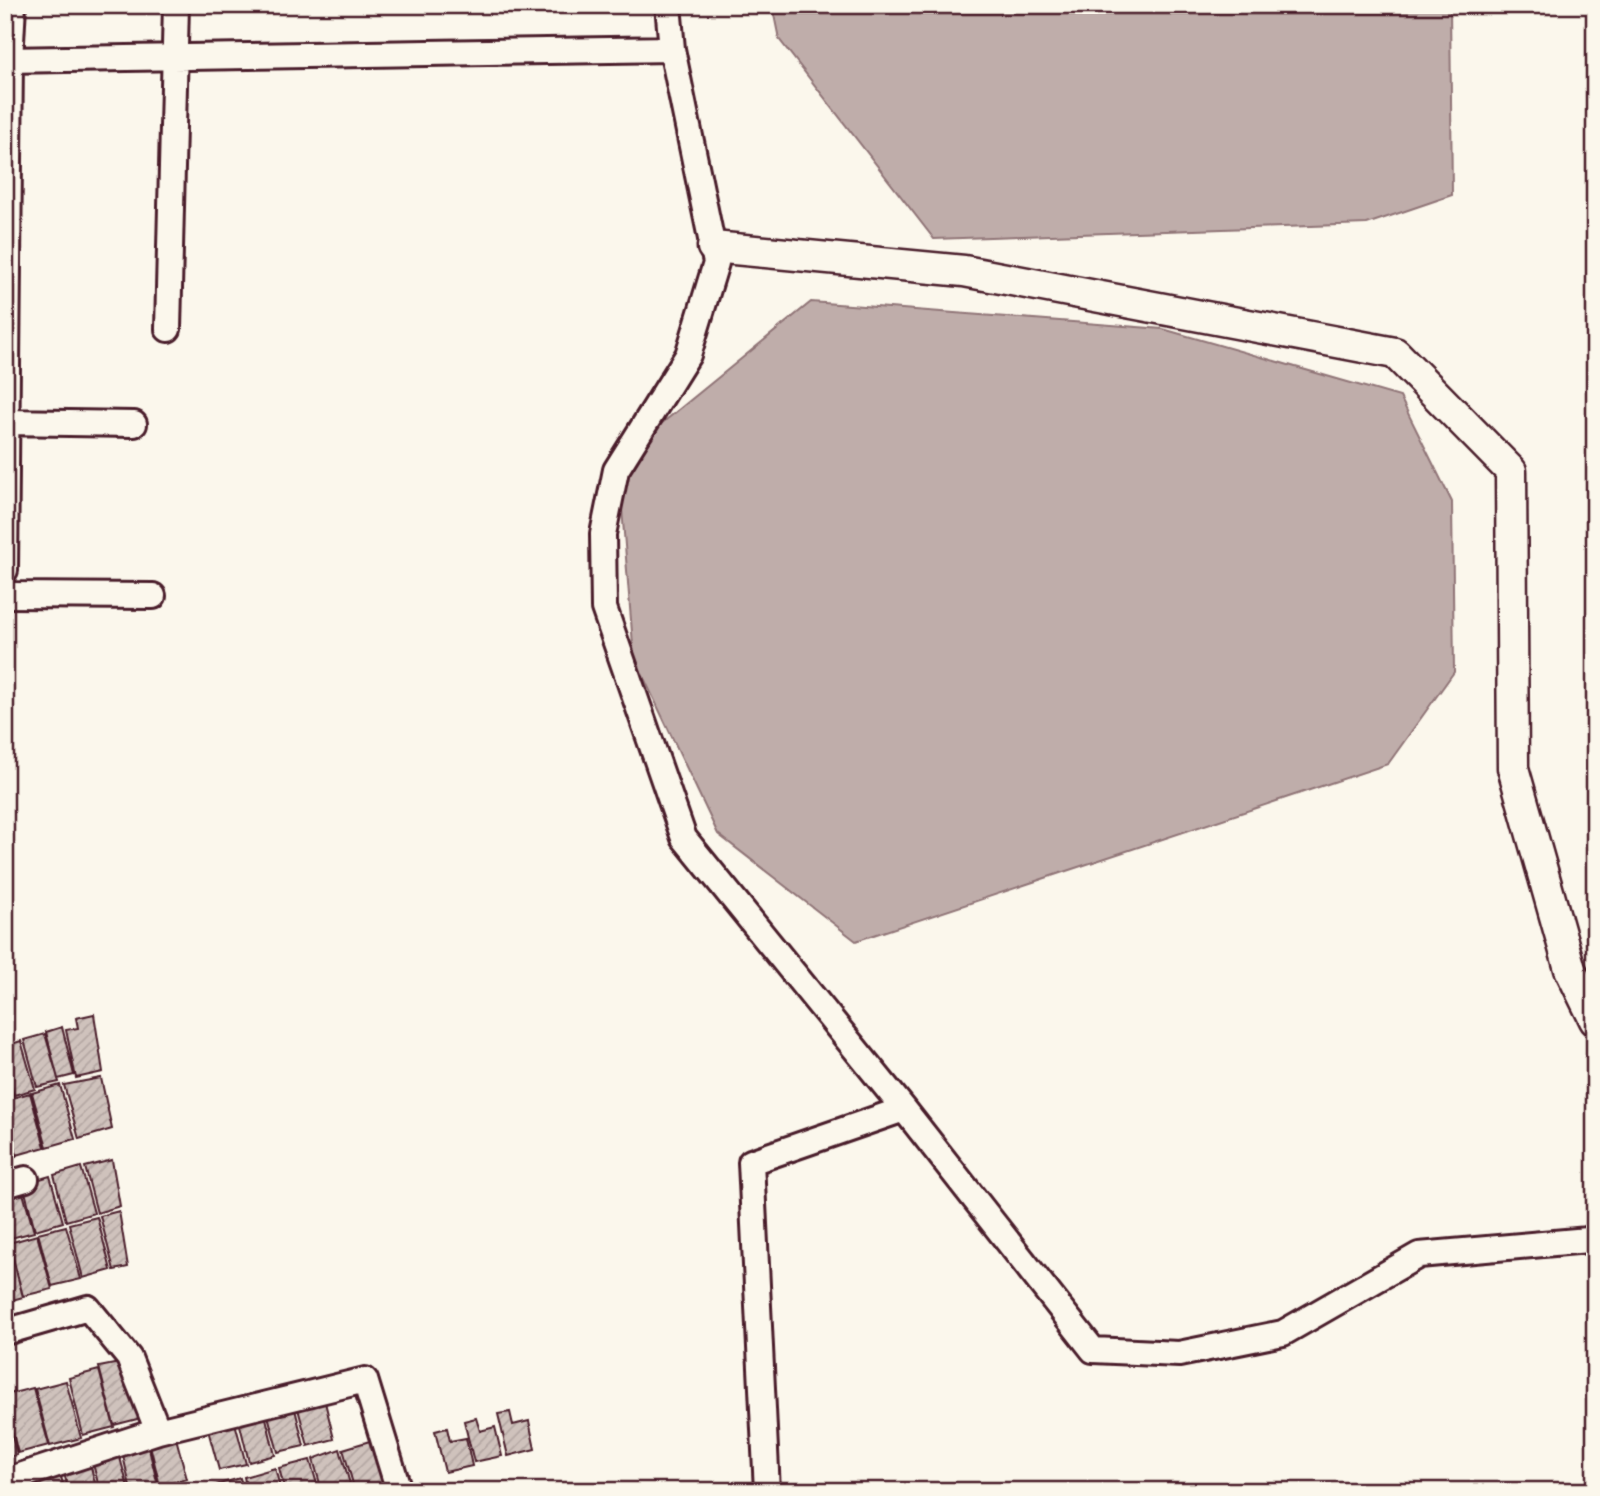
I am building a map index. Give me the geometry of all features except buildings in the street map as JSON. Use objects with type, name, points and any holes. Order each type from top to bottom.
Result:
[{"type":"street","points":[[5,570],[8,60],[13,5]]},
{"type":"street","points":[[168,329],[176,5]]},
{"type":"street","points":[[668,5],[672,49],[716,264],[688,355],[616,470],[603,534],[604,608],[684,838],[904,1109],[1093,1350],[1179,1354],[1283,1333],[1419,1255],[1588,1240],[1595,1236]]},
{"type":"street","points":[[8,60],[672,49]]},
{"type":"street","points":[[713,247],[964,271],[1395,353],[1511,471],[1513,768],[1570,968],[1595,1020]]},
{"type":"street","points":[[6,422],[134,424]]},
{"type":"street","points":[[5,595],[153,596]]},
{"type":"street","points":[[767,1491],[751,1162],[904,1109]]},
{"type":"street","points":[[5,1332],[88,1308],[129,1358],[158,1431]]},
{"type":"street","points":[[5,1481],[158,1431],[365,1380],[399,1491]]},
{"type":"shaded area","points":[[772,5],[1450,5],[1452,195],[1367,224],[934,239],[779,39]]},
{"type":"shaded area","points":[[811,302],[1163,329],[1400,397],[1452,502],[1454,672],[1388,764],[856,941],[718,834],[634,657],[618,459]]}]
